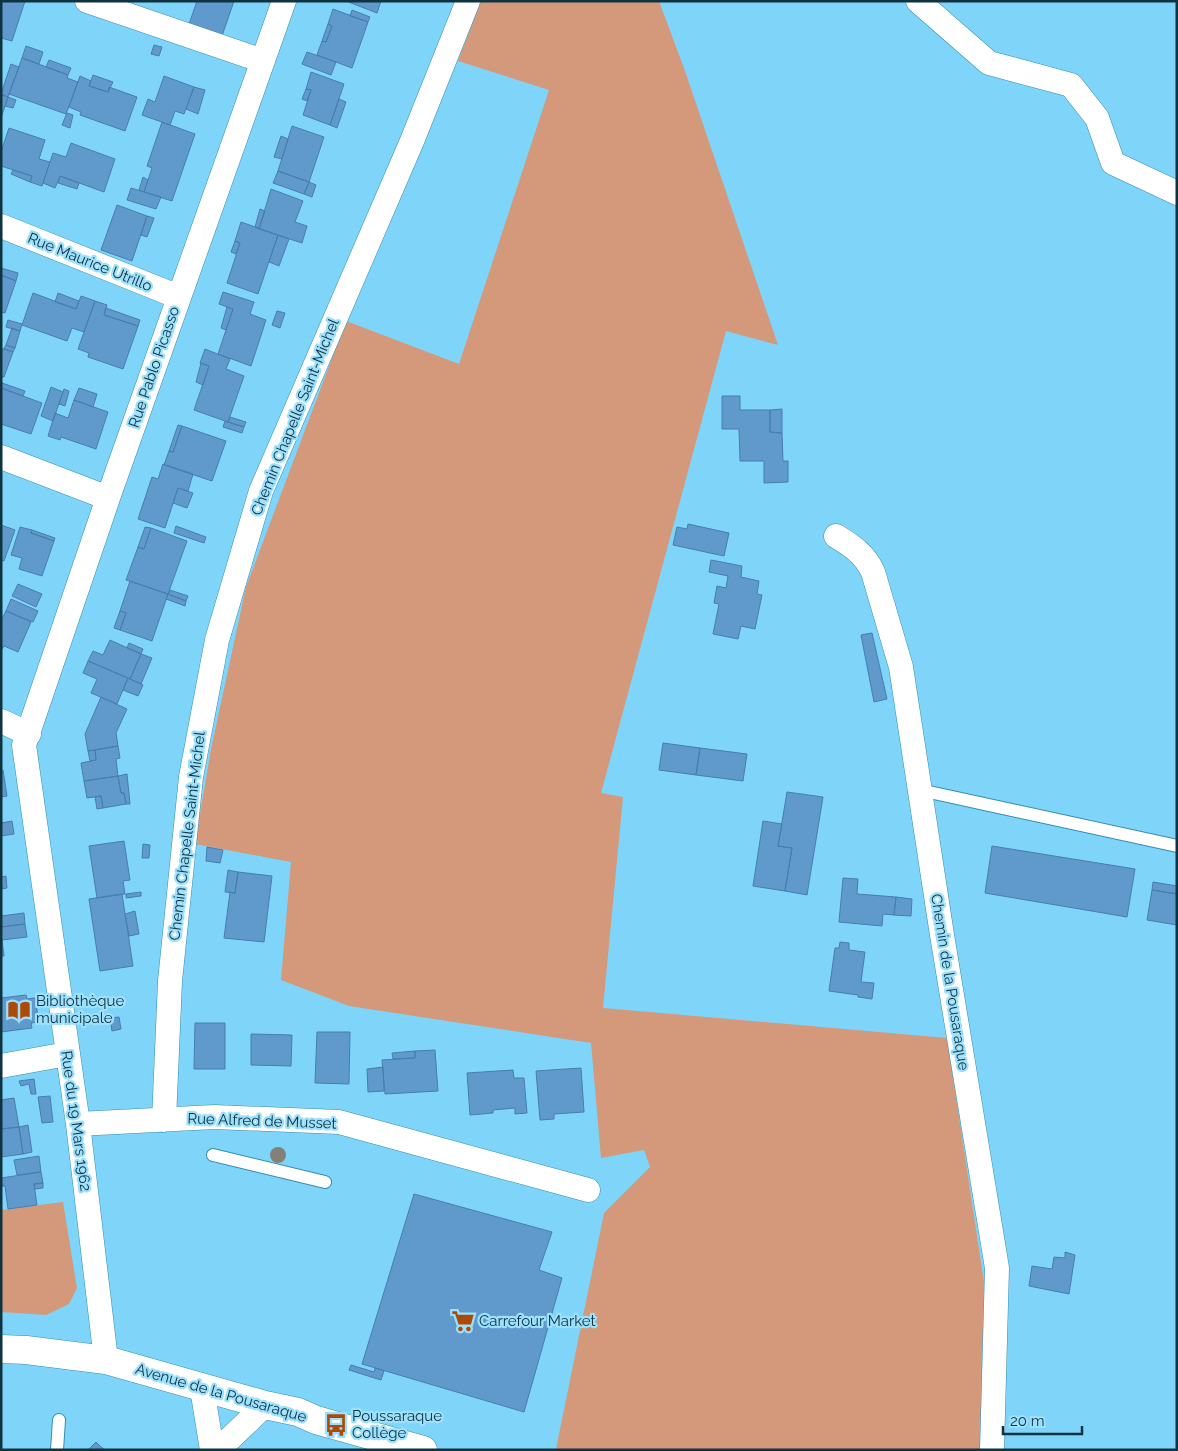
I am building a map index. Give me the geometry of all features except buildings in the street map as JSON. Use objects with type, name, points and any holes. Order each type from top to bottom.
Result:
[{"type":"street","points":[[87,1],[263,61]]},
{"type":"street","name":"Rue Pablo Picasso","points":[[29,734],[108,498],[284,1]]},
{"type":"street","name":"Chemin Chapelle Saint-Michel","points":[[164,1120],[170,981],[192,777],[217,640],[261,491],[412,141],[468,1]]},
{"type":"street","points":[[918,1],[989,63],[1071,85],[1097,118],[1113,163],[1177,192]]},
{"type":"street","name":"Rue Maurice Utrillo","points":[[1,226],[179,297]]},
{"type":"street","points":[[1,457],[108,498]]},
{"type":"street","name":"Chemin de la Pousaraque","points":[[836,536],[858,550],[868,560],[901,667],[997,1268],[992,1450]]},
{"type":"street","points":[[1,721],[29,734]]},
{"type":"street","name":"Rue du 19 Mars 1962","points":[[29,734],[24,745],[78,1124],[106,1360]]},
{"type":"street","points":[[1,1066],[67,1054]]},
{"type":"street","name":"Rue Alfred de Musset","points":[[78,1124],[214,1117],[339,1122],[588,1190]]},
{"type":"street","name":"Avenue de la Pousaraque","points":[[1,1349],[26,1350],[106,1360],[202,1388],[298,1412],[316,1420],[423,1450]]},
{"type":"street","points":[[202,1388],[212,1450]]},
{"type":"street","points":[[218,1450],[265,1405]]},
{"type":"lane","points":[[920,790],[1177,846]]},
{"type":"lane","points":[[213,1155],[325,1182]]},
{"type":"lane","points":[[57,1450],[59,1420]]},
{"type":"shaded area","points":[[481,1],[659,1],[685,71],[778,345],[726,331],[601,793],[623,797],[603,1008],[947,1038],[984,1282],[980,1450],[556,1449],[604,1213],[650,1167],[644,1150],[601,1158],[591,1043],[349,1006],[281,980],[291,862],[195,844],[211,749],[246,587],[346,321],[459,364],[549,90],[458,61]]},
{"type":"shaded area","points":[[63,1202],[77,1288],[69,1304],[46,1315],[1,1312],[1,1210]]},
{"type":"place","name":"Bibliothèque municipale","points":[[19,1010]]},
{"type":"place","name":"Carrefour Market","points":[[463,1321]]},
{"type":"place","name":"Poussaraque Collège","points":[[336,1425]]}]
